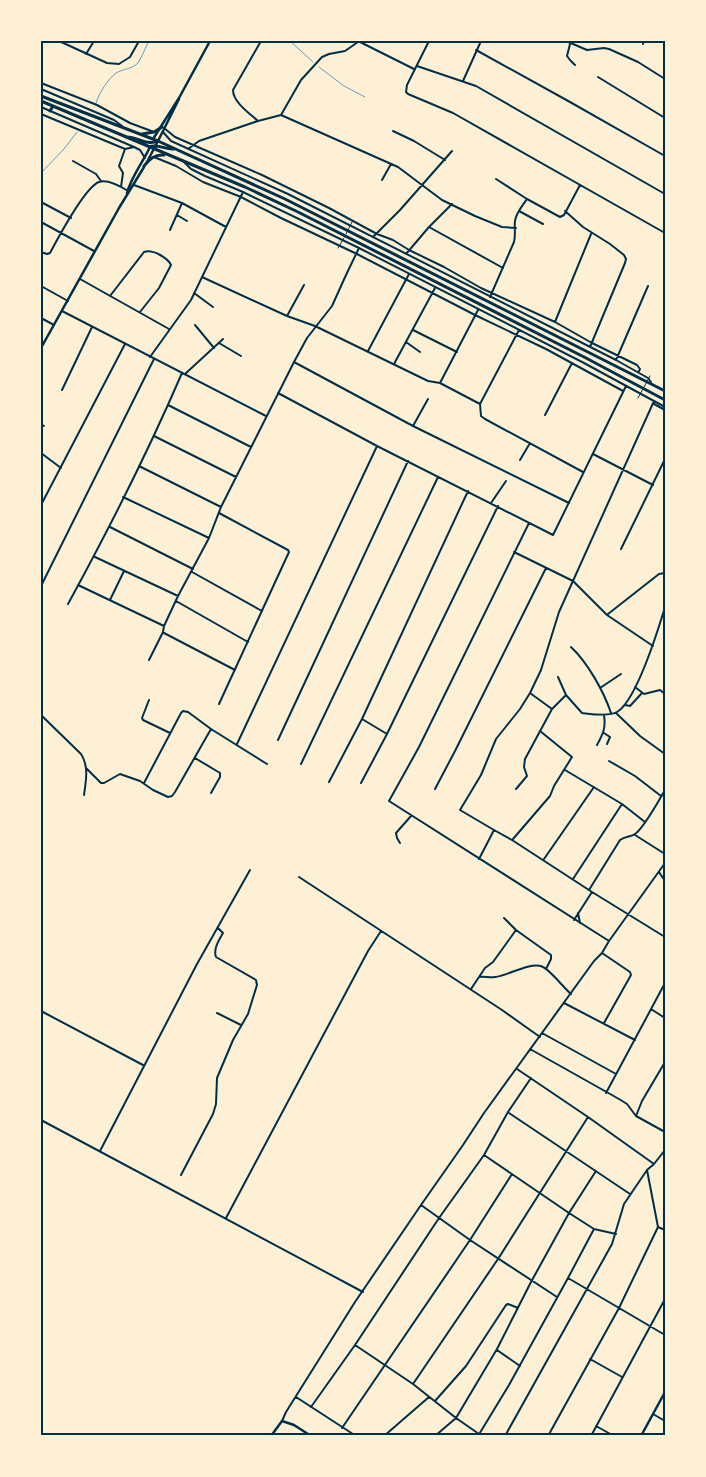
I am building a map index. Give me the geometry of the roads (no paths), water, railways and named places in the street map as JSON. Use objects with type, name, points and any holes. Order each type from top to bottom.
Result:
[{"type":"highway","points":[[41,96],[140,134],[151,143],[154,149],[296,211],[665,399]]},
{"type":"highway","points":[[41,102],[126,137],[157,143],[174,149],[250,183],[665,391]]},
{"type":"highway","points":[[50,111],[53,106]]},
{"type":"highway","points":[[140,134],[163,129]]},
{"type":"highway","points":[[151,143],[157,143]]},
{"type":"highway","points":[[144,166],[154,157],[161,154],[167,155]]},
{"type":"highway","points":[[250,183],[253,178]]},
{"type":"highway","points":[[293,216],[296,211]]},
{"type":"highway","points":[[422,268],[425,264]]},
{"type":"highway","points":[[428,284],[430,278]]},
{"type":"highway","points":[[584,362],[586,358]]},
{"type":"main road","points":[[128,193],[154,149],[210,41]]},
{"type":"main road","points":[[41,348],[128,193],[151,143],[167,124],[180,98]]},
{"type":"main road","points":[[641,1436],[665,1392]]},
{"type":"main road","points":[[271,1436],[282,1421],[311,1436]]},
{"type":"street","points":[[59,41],[107,63],[119,64],[130,57],[139,41]]},
{"type":"street","points":[[86,54],[94,41]]},
{"type":"street","points":[[258,121],[236,99],[233,93],[260,41]]},
{"type":"street","points":[[429,41],[406,88],[408,94],[453,113],[665,233]]},
{"type":"street","points":[[463,81],[481,41]]},
{"type":"street","points":[[566,41],[587,50],[609,49],[638,62],[665,79]]},
{"type":"street","points":[[281,115],[300,80],[322,57],[345,51],[358,42],[414,70]]},
{"type":"street","points":[[570,44],[567,56],[576,65]]},
{"type":"street","points":[[476,50],[665,156]]},
{"type":"street","points":[[416,66],[476,86],[665,194]]},
{"type":"street","points":[[598,77],[665,118]]},
{"type":"street","points":[[41,83],[97,105],[130,123],[154,132]]},
{"type":"street","points":[[41,90],[114,120],[124,128]]},
{"type":"street","points":[[41,107],[134,147],[140,150],[145,158]]},
{"type":"street","points":[[41,114],[125,149],[134,147]]},
{"type":"street","points":[[188,149],[194,144],[258,121],[281,115],[391,164],[405,172],[442,200],[502,227],[516,228]]},
{"type":"street","points":[[163,129],[174,137],[194,144],[262,175],[334,210],[492,293],[555,322],[637,365],[640,369],[639,373]]},
{"type":"street","points":[[163,129],[171,141],[332,216],[616,360],[648,378],[654,386]]},
{"type":"street","points":[[393,131],[445,160]]},
{"type":"street","points":[[122,187],[122,173],[119,166],[125,149]]},
{"type":"street","points":[[373,237],[422,186],[452,151]]},
{"type":"street","points":[[154,157],[176,166],[208,184],[241,196],[281,218],[537,344],[623,391]]},
{"type":"street","points":[[73,161],[96,174],[101,181],[122,187],[128,193]]},
{"type":"street","points":[[183,162],[191,169],[205,176],[243,192],[359,248],[478,310],[584,362],[665,409]]},
{"type":"street","points":[[382,180],[391,164]]},
{"type":"street","points":[[496,179],[557,216],[562,216],[580,185]]},
{"type":"street","points":[[41,252],[50,253],[92,187],[101,181]]},
{"type":"street","points":[[134,185],[182,203],[226,227]]},
{"type":"street","points":[[150,357],[194,293],[243,192]]},
{"type":"street","points":[[490,297],[514,242],[516,228],[514,223],[527,199]]},
{"type":"street","points":[[41,202],[71,218]]},
{"type":"street","points":[[170,230],[182,203]]},
{"type":"street","points":[[406,254],[452,204]]},
{"type":"street","points":[[332,216],[334,210]]},
{"type":"street","points":[[520,211],[543,224]]},
{"type":"street","points":[[565,211],[592,234],[610,244],[626,258],[590,347]]},
{"type":"street","points":[[177,215],[187,221]]},
{"type":"street","points":[[41,222],[95,252]]},
{"type":"street","points":[[338,248],[353,222]]},
{"type":"street","points":[[429,227],[504,268]]},
{"type":"street","points":[[555,322],[592,234]]},
{"type":"street","points":[[149,660],[178,596],[209,538],[218,513],[266,416],[307,338],[334,303],[359,248]]},
{"type":"street","points":[[110,296],[144,252],[152,251],[170,262],[172,266],[159,288],[140,312]]},
{"type":"street","points":[[368,351],[409,274]]},
{"type":"street","points":[[202,277],[287,316],[315,326],[428,381],[440,383],[480,404]]},
{"type":"street","points":[[80,279],[170,330]]},
{"type":"street","points":[[287,316],[304,285]]},
{"type":"street","points":[[41,286],[68,300]]},
{"type":"street","points":[[616,360],[648,286]]},
{"type":"street","points":[[394,364],[435,288]]},
{"type":"street","points":[[194,293],[213,307]]},
{"type":"street","points":[[523,314],[525,308]]},
{"type":"street","points":[[440,383],[478,310]]},
{"type":"street","points":[[62,311],[266,416]]},
{"type":"street","points":[[41,318],[54,325]]},
{"type":"street","points":[[195,325],[214,348]]},
{"type":"street","points":[[62,390],[92,327]]},
{"type":"street","points":[[413,330],[457,352]]},
{"type":"street","points":[[519,330],[480,404],[480,413],[483,418],[583,472]]},
{"type":"street","points":[[68,604],[124,497],[184,374],[223,339]]},
{"type":"street","points":[[537,344],[539,340]]},
{"type":"street","points":[[406,342],[420,352]]},
{"type":"street","points":[[219,343],[241,356]]},
{"type":"street","points":[[41,505],[125,344]]},
{"type":"street","points":[[41,586],[154,359]]},
{"type":"street","points":[[294,362],[413,426],[569,503]]},
{"type":"street","points":[[544,414],[572,363]]},
{"type":"street","points":[[638,398],[650,376]]},
{"type":"street","points":[[278,393],[377,446],[553,535],[626,386]]},
{"type":"street","points":[[413,426],[428,399]]},
{"type":"street","points":[[653,402],[559,612],[544,662],[530,693],[520,709],[499,734],[478,780],[460,810],[512,840],[665,937]]},
{"type":"street","points":[[168,405],[251,447]]},
{"type":"street","points":[[154,436],[236,478]]},
{"type":"street","points":[[520,460],[530,443]]},
{"type":"street","points":[[237,744],[377,446]]},
{"type":"street","points":[[41,453],[61,468]]},
{"type":"street","points":[[593,454],[653,485]]},
{"type":"street","points":[[621,549],[665,459]]},
{"type":"street","points":[[278,740],[408,461]]},
{"type":"street","points":[[138,466],[221,507]]},
{"type":"street","points":[[301,764],[438,476]]},
{"type":"street","points":[[491,503],[506,481]]},
{"type":"street","points":[[329,782],[362,719],[468,491]]},
{"type":"street","points":[[124,497],[209,538]]},
{"type":"street","points":[[362,783],[498,506]]},
{"type":"street","points":[[218,513],[289,552],[219,704]]},
{"type":"street","points":[[529,523],[419,748],[389,803],[608,941]]},
{"type":"street","points":[[109,526],[192,570],[262,611]]},
{"type":"street","points":[[514,552],[573,581],[608,615],[652,646]]},
{"type":"street","points":[[94,556],[178,596]]},
{"type":"street","points":[[435,789],[546,568]]},
{"type":"street","points":[[109,600],[124,571]]},
{"type":"street","points":[[608,615],[659,574],[665,573]]},
{"type":"street","points":[[78,585],[164,626]]},
{"type":"street","points":[[176,601],[248,642]]},
{"type":"street","points":[[558,677],[566,695],[580,712],[592,715],[616,713],[625,705],[635,688],[665,607]]},
{"type":"street","points":[[163,632],[235,670]]},
{"type":"street","points":[[571,647],[579,655],[600,688],[611,714]]},
{"type":"street","points":[[600,688],[621,674]]},
{"type":"street","points":[[635,688],[644,694],[660,690],[665,694]]},
{"type":"street","points":[[530,693],[552,709]]},
{"type":"street","points":[[625,705],[630,706],[642,693]]},
{"type":"street","points":[[516,789],[527,776],[524,767],[525,760],[540,731],[552,709],[566,695]]},
{"type":"street","points":[[149,700],[142,718],[143,720],[170,733]]},
{"type":"street","points":[[144,784],[183,711],[188,712],[267,764]]},
{"type":"street","points":[[616,713],[640,736],[665,754]]},
{"type":"street","points":[[597,745],[606,726],[604,714]]},
{"type":"street","points":[[41,715],[85,760],[84,795]]},
{"type":"street","points":[[362,719],[387,734]]},
{"type":"street","points":[[86,768],[101,783],[120,774],[140,781],[168,797],[172,796],[211,728]]},
{"type":"street","points":[[512,840],[550,796],[572,757],[540,731]]},
{"type":"street","points":[[604,733],[610,737],[606,744]]},
{"type":"street","points":[[195,758],[220,773],[220,777],[211,793]]},
{"type":"street","points":[[609,760],[635,776],[661,796]]},
{"type":"street","points":[[565,769],[622,804],[645,822]]},
{"type":"street","points":[[544,860],[594,788]]},
{"type":"street","points":[[574,920],[620,840],[625,836],[634,834],[645,822],[665,790]]},
{"type":"street","points":[[572,879],[622,804]]},
{"type":"street","points":[[400,843],[396,833],[411,816]]},
{"type":"street","points":[[479,859],[494,830]]},
{"type":"street","points":[[634,834],[665,854]]},
{"type":"street","points":[[282,1421],[363,1292],[484,1113],[572,994],[594,961],[602,953],[608,941],[665,863]]},
{"type":"street","points":[[100,1151],[217,927],[250,870]]},
{"type":"street","points":[[659,872],[665,881]]},
{"type":"street","points":[[299,877],[540,1036]]},
{"type":"street","points":[[578,913],[580,924]]},
{"type":"street","points":[[504,918],[516,930],[551,955],[546,969]]},
{"type":"street","points":[[181,1175],[213,1114],[216,1104],[217,1078],[233,1040],[248,1014],[257,985],[256,980],[216,957],[215,950],[223,933],[217,927]]},
{"type":"street","points":[[470,990],[516,930]]},
{"type":"street","points":[[226,1218],[368,951],[381,931]]},
{"type":"street","points":[[602,953],[630,972],[604,1024]]},
{"type":"street","points":[[479,977],[496,977],[513,971],[541,966],[572,994]]},
{"type":"street","points":[[606,1092],[665,983]]},
{"type":"street","points":[[564,1003],[635,1040]]},
{"type":"street","points":[[651,1009],[665,1018]]},
{"type":"street","points":[[41,1011],[144,1066]]},
{"type":"street","points":[[217,1013],[241,1025]]},
{"type":"street","points":[[542,1033],[616,1074]]},
{"type":"street","points":[[530,1049],[627,1104],[633,1109],[636,1116],[665,1132]]},
{"type":"street","points":[[636,1116],[642,1101],[665,1062]]},
{"type":"street","points":[[516,1069],[654,1164]]},
{"type":"street","points":[[312,1407],[438,1218],[484,1155],[508,1112],[531,1078]]},
{"type":"street","points":[[508,1112],[630,1194]]},
{"type":"street","points":[[413,1384],[498,1260],[588,1117]]},
{"type":"street","points":[[41,1120],[363,1292]]},
{"type":"street","points":[[506,1436],[616,1234],[621,1211],[630,1194],[647,1170],[665,1150]]},
{"type":"street","points":[[484,1155],[594,1229],[616,1234]]},
{"type":"street","points":[[548,1436],[619,1308],[658,1227],[647,1170]]},
{"type":"street","points":[[435,1436],[456,1418],[497,1350],[531,1282],[569,1213],[596,1171]]},
{"type":"street","points":[[342,1428],[470,1240],[512,1174]]},
{"type":"street","points":[[421,1205],[498,1260],[557,1297]]},
{"type":"street","points":[[658,1227],[665,1230]]},
{"type":"street","points":[[355,1345],[413,1384],[479,1435],[500,1403],[594,1229]]},
{"type":"street","points":[[568,1278],[665,1335]]},
{"type":"street","points":[[591,1436],[665,1299]]},
{"type":"street","points":[[436,1402],[466,1366],[506,1305],[518,1308]]},
{"type":"street","points":[[497,1350],[520,1366]]},
{"type":"street","points":[[590,1359],[622,1377]]},
{"type":"street","points":[[296,1397],[356,1436]]},
{"type":"street","points":[[384,1436],[429,1397]]},
{"type":"street","points":[[653,1414],[665,1421]]},
{"type":"street","points":[[596,1426],[614,1436]]},
{"type":"waterway","points":[[96,103],[104,86],[116,73],[133,67],[138,63],[149,41]]},
{"type":"waterway","points":[[290,41],[313,62]]},
{"type":"waterway","points":[[319,67],[344,86],[365,97]]},
{"type":"waterway","points":[[41,173],[77,132]]}]
